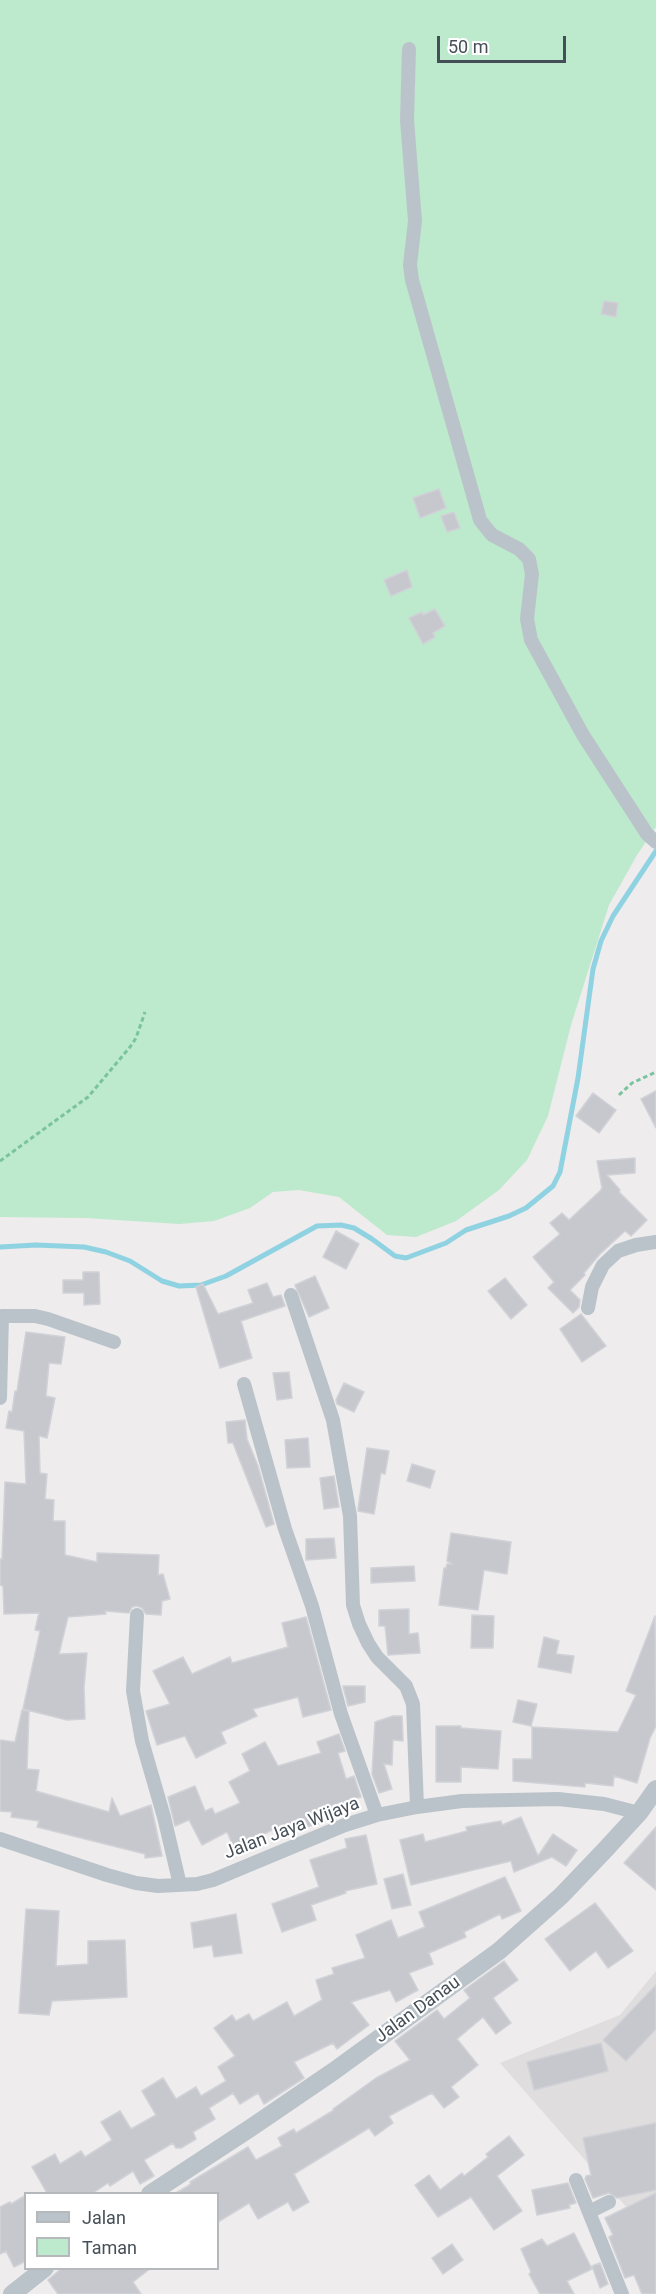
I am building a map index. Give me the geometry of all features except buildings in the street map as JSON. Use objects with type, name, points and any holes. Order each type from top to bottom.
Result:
[{"type":"street","points":[[409,49],[407,120],[415,221],[410,265],[412,280],[480,520],[492,535],[519,549],[529,559],[532,574],[527,619],[528,630],[536,651],[583,735],[647,834],[656,842]]},
{"type":"street","points":[[588,1308],[592,1287],[603,1265],[618,1251],[656,1242]]},
{"type":"street","points":[[291,1295],[333,1420],[350,1516],[353,1605],[368,1643],[377,1657],[406,1686],[412,1704],[417,1807]]},
{"type":"street","points":[[0,1398],[2,1316],[35,1316],[48,1319],[114,1342]]},
{"type":"street","points":[[244,1384],[285,1528],[312,1606],[341,1714],[377,1815]]},
{"type":"street","points":[[137,1615],[133,1690],[142,1741],[164,1817],[180,1885]]},
{"type":"street","name":"Jalan Danau","points":[[152,2192],[333,2071],[499,1951],[561,1896],[639,1813],[656,1789]]},
{"type":"street","name":"Jalan Jaya Wijaya","points":[[0,1839],[136,1883],[158,1886],[213,1880],[345,1825],[377,1815],[417,1807],[462,1801],[558,1799],[604,1804],[639,1813]]},
{"type":"street","points":[[576,2180],[622,2294]]},
{"type":"street","points":[[589,2212],[609,2202]]},
{"type":"street","points":[[12,2294],[42,2270]]},
{"type":"path","points":[[0,1161],[88,1097],[130,1047],[136,1038],[145,1012]]},
{"type":"path","points":[[619,1095],[632,1083],[656,1072]]},
{"type":"shaded area","points":[[656,1971],[656,2241],[500,2063],[620,2015]]},
{"type":"green space","points":[[0,0],[656,0],[656,827],[637,855],[609,905],[571,1025],[548,1116],[527,1160],[499,1190],[456,1221],[416,1237],[387,1235],[339,1197],[299,1190],[273,1192],[250,1208],[214,1221],[179,1224],[86,1218],[0,1217]]},
{"type":"waterway","points":[[0,1247],[36,1245],[84,1247],[130,1261],[162,1281],[179,1286],[201,1285],[226,1276],[317,1226],[341,1225],[354,1228],[395,1256],[406,1258],[446,1243],[466,1230],[526,1208],[553,1186],[560,1172],[578,1078],[593,969],[601,941],[613,916],[656,851]]}]
